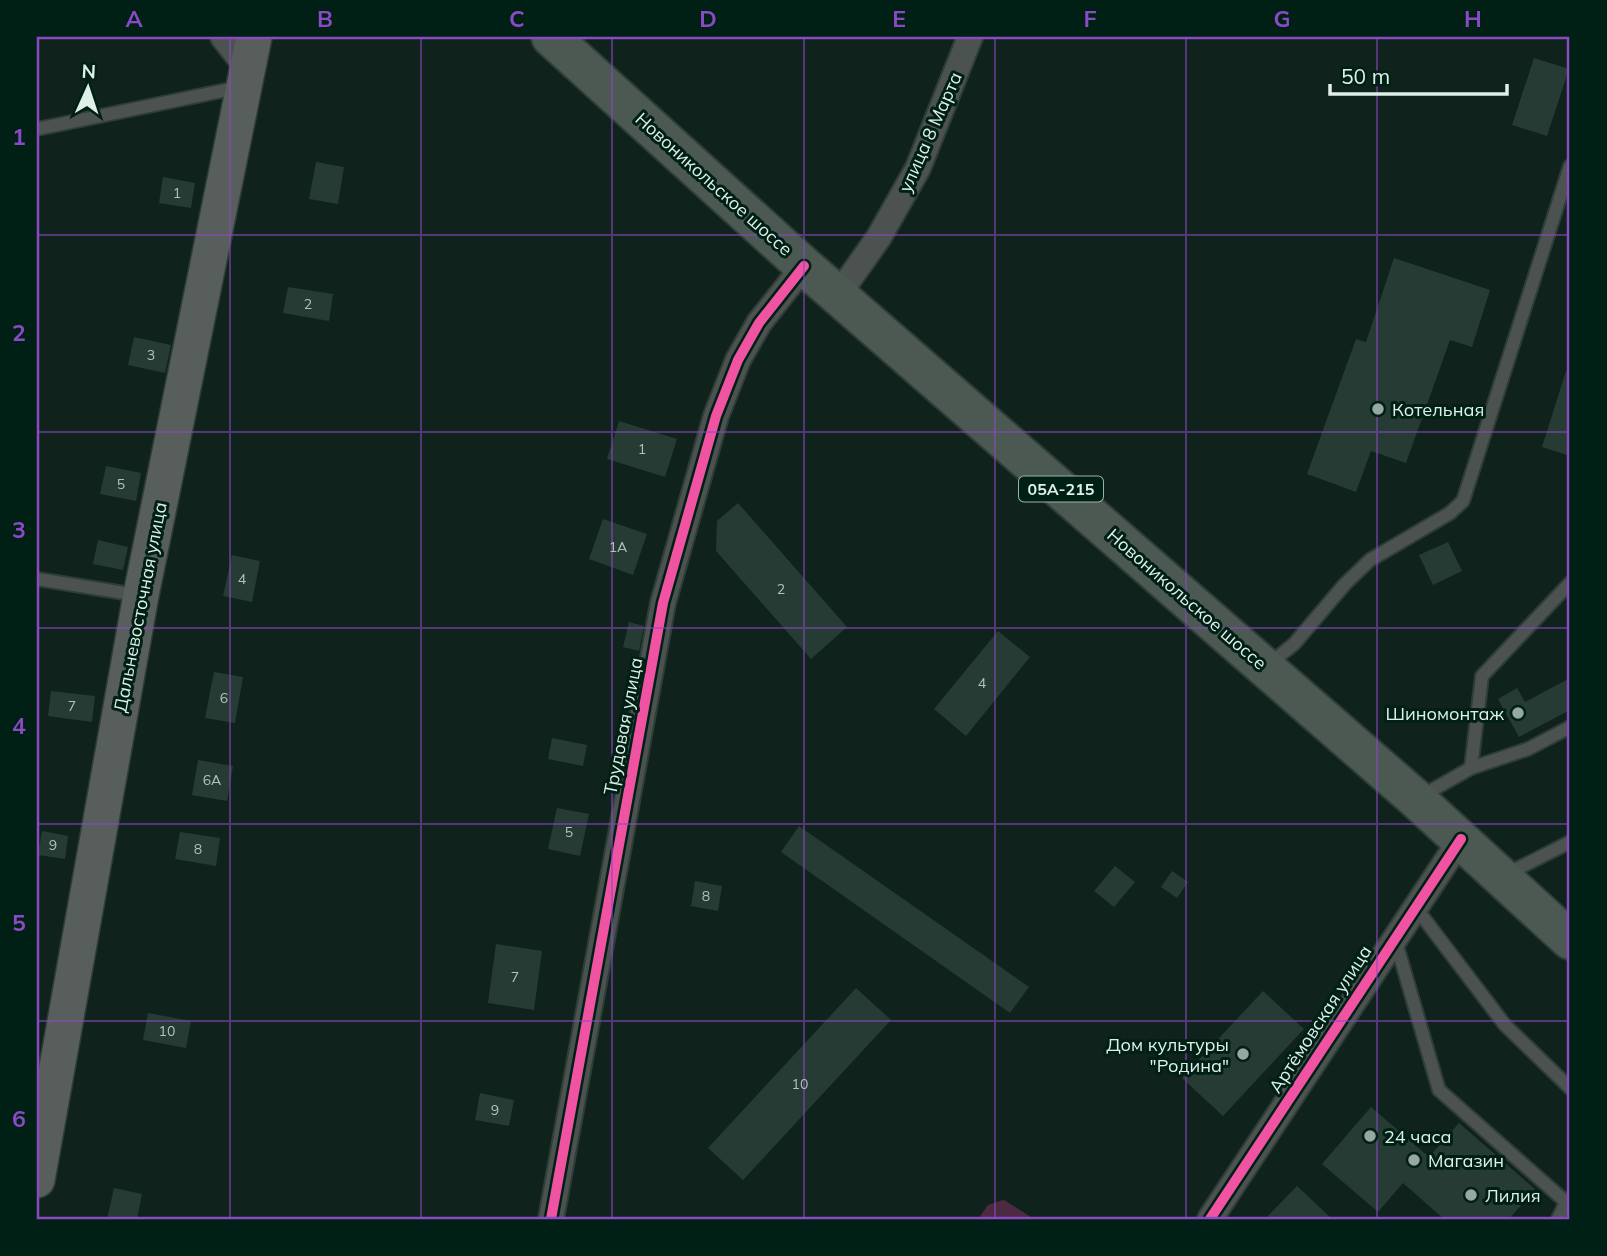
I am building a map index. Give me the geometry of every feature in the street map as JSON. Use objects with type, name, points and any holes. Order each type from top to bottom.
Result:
[{"type":"highway","name":"Новоникольское шоссе","points":[[551,37],[804,266],[1416,799],[1570,940]]},
{"type":"main road","name":"Дальневосточная улица","points":[[37,1180],[141,595],[249,64]]},
{"type":"street","points":[[223,37],[249,64]]},
{"type":"street","name":"улица 8 Марта","points":[[838,295],[879,237],[918,168],[970,37]]},
{"type":"street","name":"Трудовая улица","points":[[551,1219],[663,603],[716,416],[738,360],[759,323],[804,266]]},
{"type":"street","name":"Артёмовская улица","points":[[1210,1219],[1461,839]]},
{"type":"lane","points":[[37,129],[249,64]]},
{"type":"lane","points":[[1265,667],[1294,643],[1345,584],[1370,560],[1450,513],[1463,501],[1570,166]]},
{"type":"lane","points":[[37,579],[141,595]]},
{"type":"lane","points":[[1471,768],[1482,676],[1570,583]]},
{"type":"lane","points":[[1416,799],[1471,768],[1528,749],[1570,727]]},
{"type":"lane","points":[[1502,876],[1570,842]]},
{"type":"lane","points":[[1416,908],[1505,1025],[1570,1088]]},
{"type":"lane","points":[[1395,938],[1439,1090],[1568,1200],[1558,1219]]},
{"type":"shaded area","points":[[1003,1200],[1034,1219],[978,1219],[988,1205]]},
{"type":"building","points":[[1534,58],[1569,69],[1547,136],[1512,125]]},
{"type":"building","points":[[316,162],[344,167],[338,204],[309,199]]},
{"type":"building","points":[[163,177],[195,183],[191,208],[159,203]]},
{"type":"building","points":[[1394,258],[1490,290],[1472,347],[1450,340],[1406,463],[1371,451],[1356,492],[1307,474],[1356,339],[1366,342]]},
{"type":"building","points":[[288,287],[333,294],[329,321],[283,313]]},
{"type":"building","points":[[134,337],[171,345],[165,373],[128,365]]},
{"type":"building","points":[[1566,371],[1570,372],[1570,456],[1542,447]]},
{"type":"building","points":[[619,421],[677,439],[665,477],[607,459]]},
{"type":"building","points":[[106,466],[141,473],[136,501],[100,494]]},
{"type":"building","points":[[738,503],[847,627],[811,659],[716,551],[717,521]]},
{"type":"building","points":[[603,519],[647,534],[633,575],[589,559]]},
{"type":"building","points":[[98,540],[128,547],[123,570],[93,564]]},
{"type":"building","points":[[1448,542],[1462,571],[1433,585],[1419,555]]},
{"type":"building","points":[[232,555],[260,561],[252,602],[223,596]]},
{"type":"building","points":[[629,622],[644,626],[639,651],[623,647]]},
{"type":"building","points":[[998,631],[1030,657],[966,736],[934,709]]},
{"type":"building","points":[[214,672],[243,677],[235,723],[205,718]]},
{"type":"building","points":[[1570,678],[1570,710],[1519,737],[1498,699],[1517,688],[1525,702]]},
{"type":"building","points":[[51,691],[95,696],[92,722],[48,716]]},
{"type":"building","points":[[552,738],[587,745],[583,766],[548,759]]},
{"type":"building","points":[[198,760],[233,766],[227,801],[192,795]]},
{"type":"building","points":[[557,808],[589,814],[580,856],[548,849]]},
{"type":"building","points":[[799,826],[1029,987],[1010,1013],[781,852]]},
{"type":"building","points":[[42,831],[68,836],[65,859],[38,855]]},
{"type":"building","points":[[180,832],[220,838],[216,866],[175,859]]},
{"type":"building","points":[[1115,866],[1135,882],[1114,907],[1094,891]]},
{"type":"building","points":[[1172,871],[1188,882],[1177,898],[1161,887]]},
{"type":"building","points":[[695,881],[722,886],[718,911],[691,906]]},
{"type":"building","points":[[496,944],[542,951],[534,1010],[488,1003]]},
{"type":"building","points":[[856,988],[891,1020],[743,1180],[708,1148]]},
{"type":"building","name":"Дом культуры \"Родина\"","points":[[1263,991],[1304,1029],[1223,1116],[1182,1078]]},
{"type":"building","points":[[148,1013],[191,1021],[186,1048],[143,1040]]},
{"type":"building","points":[[480,1093],[514,1100],[509,1126],[475,1120]]},
{"type":"building","name":"Магазин","points":[[1371,1107],[1429,1157],[1459,1123],[1535,1189],[1509,1219],[1444,1219],[1403,1183],[1378,1212],[1322,1164]]},
{"type":"building","points":[[1297,1186],[1332,1219],[1265,1219]]},
{"type":"building","points":[[114,1188],[142,1194],[137,1219],[107,1219]]},
{"type":"cycle path","points":[[551,1219],[663,603],[716,416],[738,360],[759,323],[804,266]]},
{"type":"cycle path","points":[[1210,1219],[1461,839]]},
{"type":"place","name":"Котельная","points":[[1378,409]]},
{"type":"place","name":"Шиномонтаж","points":[[1518,713]]},
{"type":"place","name":"Дом культуры \"Родина\"","points":[[1243,1054]]},
{"type":"place","name":"24 часа","points":[[1370,1136]]},
{"type":"place","name":"Магазин","points":[[1414,1160]]},
{"type":"place","name":"Лилия","points":[[1471,1195]]}]
